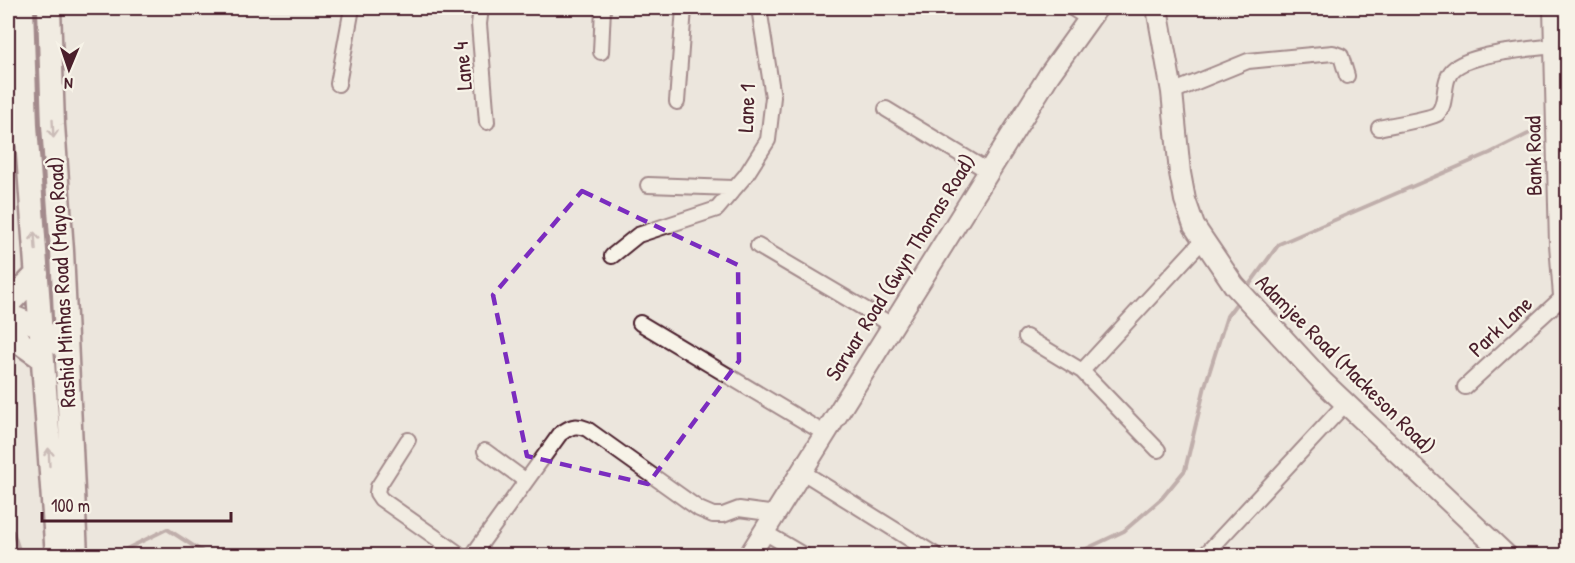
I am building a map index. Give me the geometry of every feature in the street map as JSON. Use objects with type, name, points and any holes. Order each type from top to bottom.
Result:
[{"type":"main road","name":"Rashid Minhas Road (Mayo Road)","points":[[22,8],[16,86],[37,274],[42,358],[66,545]]},
{"type":"main road","name":"Rashid Minhas Road (Mayo Road)","points":[[49,8],[53,125],[62,251],[66,545]]},
{"type":"main road","points":[[8,304],[37,274]]},
{"type":"main road","points":[[8,322],[22,344],[42,358]]},
{"type":"street","points":[[338,84],[352,8]]},
{"type":"street","name":"Lane 4","points":[[481,8],[479,24],[487,122]]},
{"type":"street","points":[[601,52],[603,8]]},
{"type":"street","points":[[677,102],[684,8]]},
{"type":"street","name":"Lane 1","points":[[612,256],[638,235],[717,208],[746,175],[768,140],[773,97],[759,8]]},
{"type":"street","points":[[1072,8],[1093,13]]},
{"type":"street","name":"Adamjee Road (Mackeson Road)","points":[[1157,8],[1172,92],[1180,173],[1185,200],[1194,226],[1233,285],[1323,382],[1507,555]]},
{"type":"street","name":"Bank Road","points":[[1554,8],[1560,244],[1566,300]]},
{"type":"street","name":"Sarwar Road (Gwyn Thomas Road)","points":[[749,555],[1048,75],[1093,13]]},
{"type":"street","points":[[1378,128],[1436,115],[1443,107],[1445,86],[1453,69],[1464,62],[1511,51],[1555,46]]},
{"type":"street","points":[[1172,92],[1248,61],[1333,53],[1341,56],[1347,76]]},
{"type":"street","points":[[886,109],[988,171]]},
{"type":"street","points":[[648,185],[733,188]]},
{"type":"street","points":[[1082,370],[1203,240]]},
{"type":"street","points":[[758,246],[892,325]]},
{"type":"street","name":"Park Lane","points":[[1465,387],[1566,300]]},
{"type":"street","points":[[8,314],[40,327],[65,350]]},
{"type":"street","points":[[640,323],[824,433]]},
{"type":"street","points":[[1026,337],[1082,370],[1158,450]]},
{"type":"street","points":[[1204,555],[1346,403]]},
{"type":"street","points":[[472,555],[560,434],[570,427],[579,426],[587,429],[713,515],[723,515],[739,509],[776,514]]},
{"type":"street","points":[[408,441],[378,487],[377,493],[381,499],[462,555]]},
{"type":"street","points":[[485,451],[526,481]]},
{"type":"street","points":[[801,471],[937,555]]},
{"type":"street","points":[[764,532],[805,555]]},
{"type":"highlighted area","points":[[582,191],[738,265],[739,361],[648,484],[527,456],[493,295]]},
{"type":"waterway","points":[[1249,285],[1279,244],[1490,153],[1528,134]]},
{"type":"waterway","points":[[1071,556],[1124,531],[1162,498],[1185,470],[1205,386],[1227,316],[1236,304]]},
{"type":"waterway","points":[[8,528],[13,532],[21,556]]},
{"type":"waterway","points":[[112,556],[167,529],[209,556]]}]
